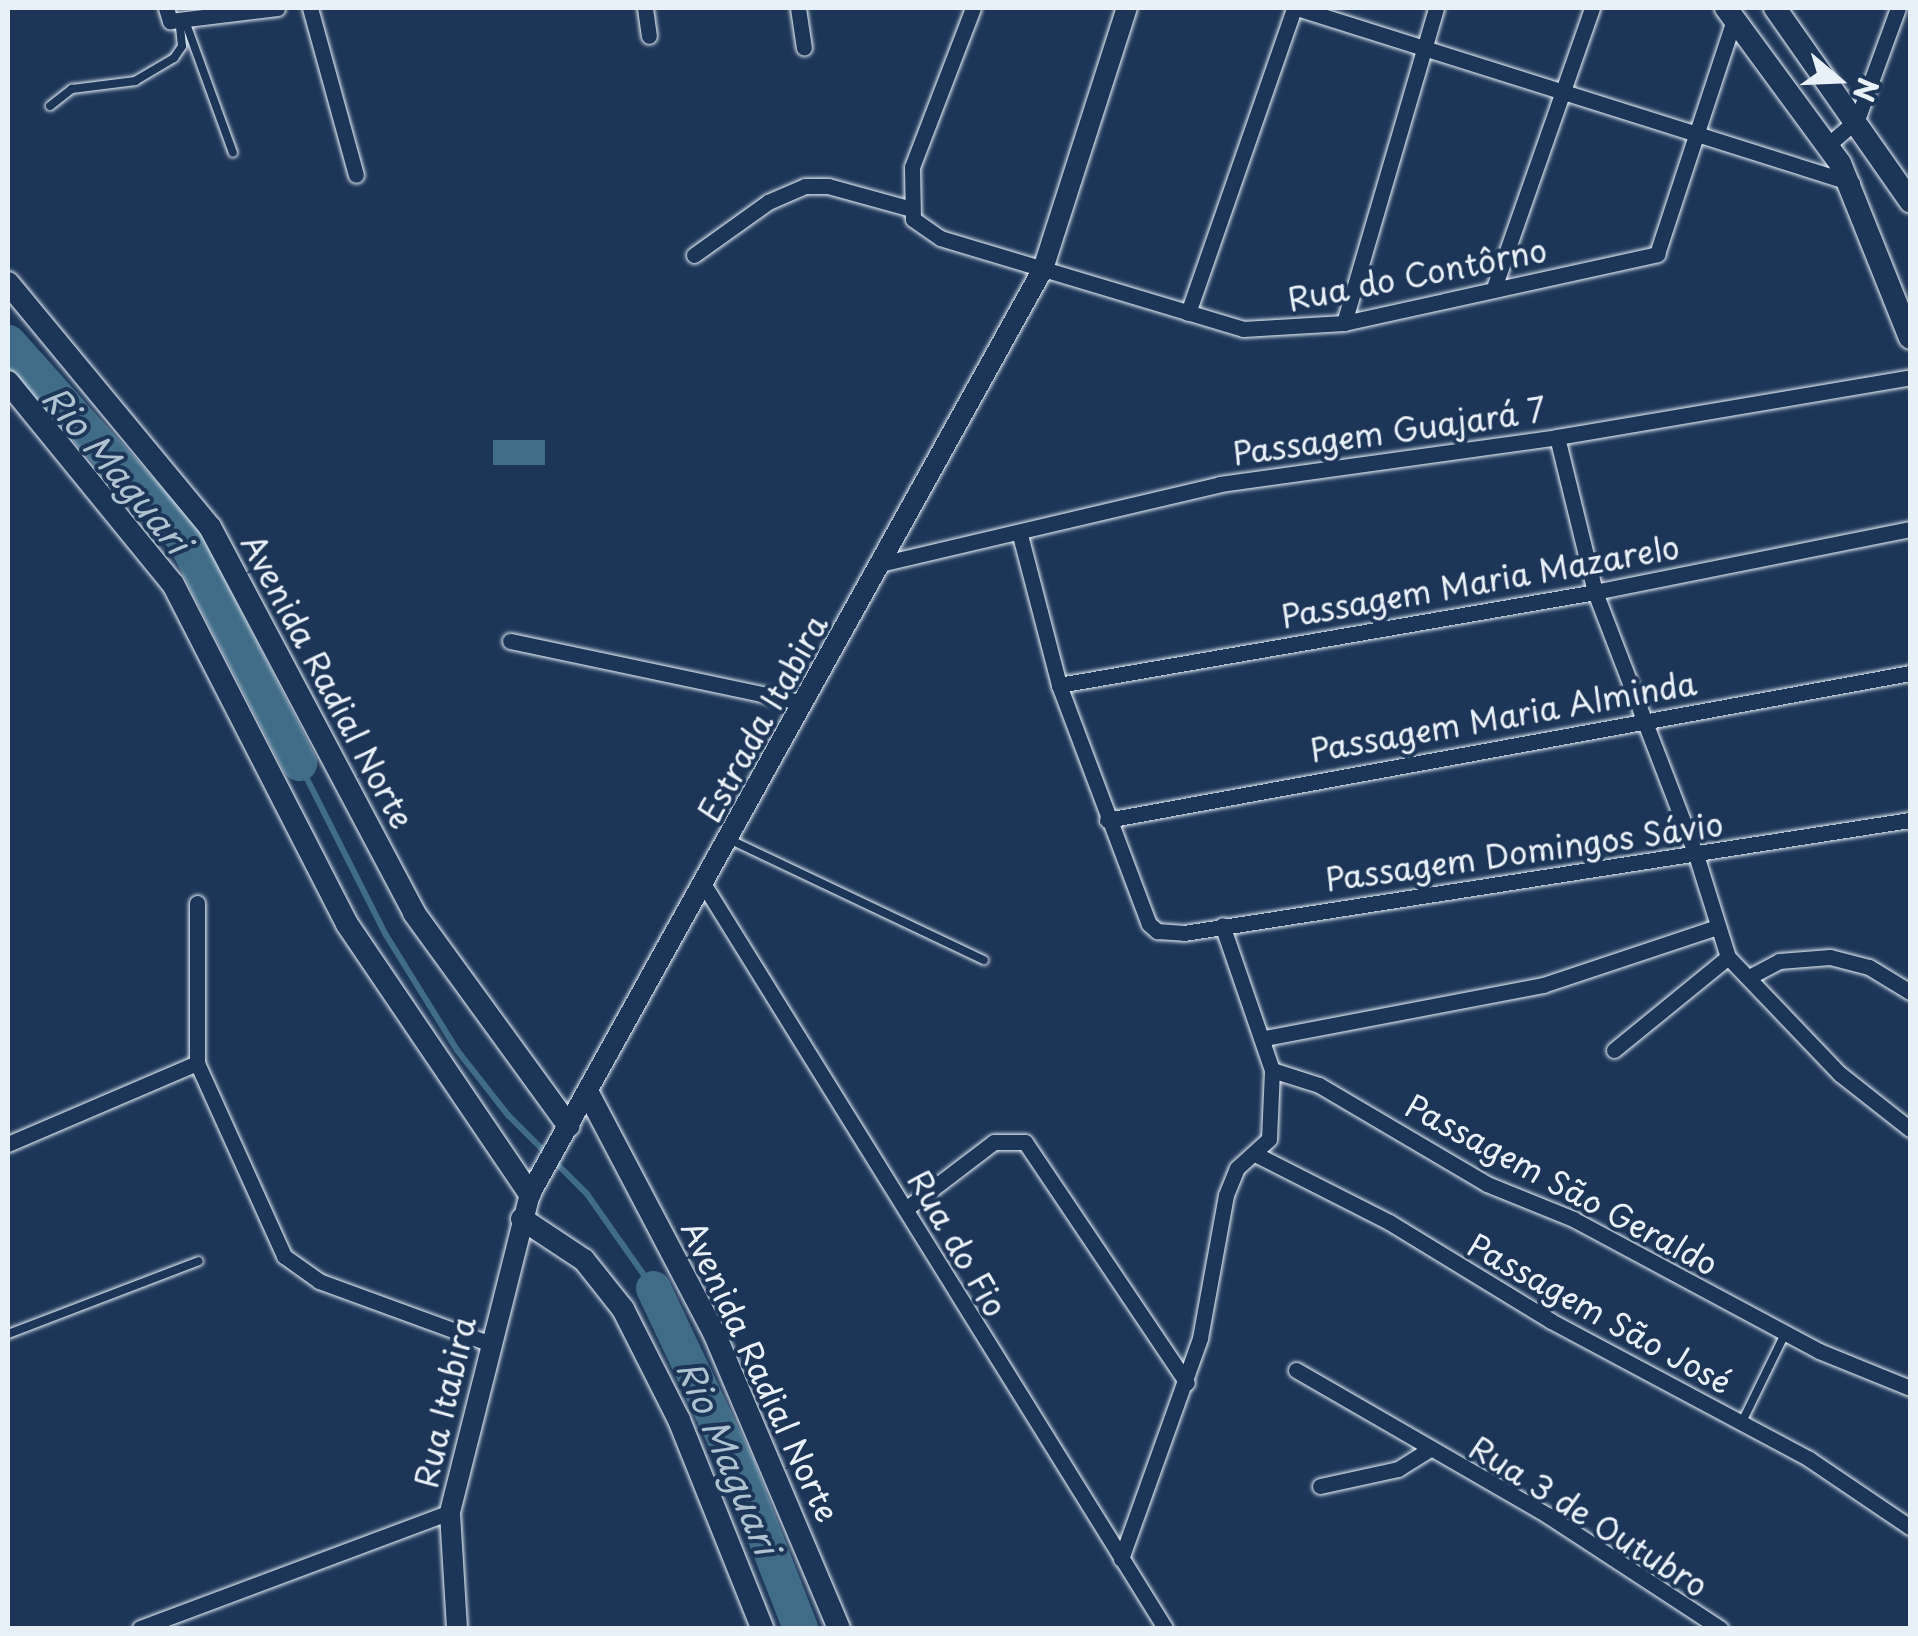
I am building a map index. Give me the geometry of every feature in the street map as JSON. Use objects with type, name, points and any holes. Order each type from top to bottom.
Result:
[{"type":"main road","points":[[1775,8],[1909,194]]},
{"type":"main road","points":[[1730,14],[1829,144],[1852,183],[1910,338]]},
{"type":"main road","name":"Avenida Radial Norte","points":[[8,283],[210,527],[414,913],[569,1126]]},
{"type":"main road","points":[[8,382],[173,584],[347,924],[530,1194]]},
{"type":"main road","name":"Avenida Radial Norte","points":[[588,1093],[715,1334],[839,1628]]},
{"type":"main road","points":[[522,1219],[584,1260],[622,1310],[679,1420],[762,1628]]},
{"type":"street","points":[[176,15],[277,8]]},
{"type":"street","points":[[310,8],[356,176]]},
{"type":"street","points":[[645,8],[649,36]]},
{"type":"street","points":[[798,8],[804,48]]},
{"type":"street","name":"Estrada Itabira","points":[[530,1194],[1043,269],[1127,8]]},
{"type":"street","points":[[1188,313],[1296,8],[1423,46],[1694,138],[1852,183]]},
{"type":"street","points":[[1344,323],[1436,8]]},
{"type":"street","points":[[1494,288],[1592,8]]},
{"type":"street","points":[[1829,144],[1856,120],[1898,8]]},
{"type":"street","points":[[694,255],[768,202],[805,186],[828,186],[908,208],[912,167],[967,9]]},
{"type":"street","points":[[1694,138],[1730,14]]},
{"type":"street","name":"Rua do Contôrno","points":[[908,208],[921,228],[940,238],[1243,329],[1344,323],[1657,254],[1694,138]]},
{"type":"street","name":"Passagem Guajará 7","points":[[880,564],[1020,536],[1220,484],[1556,438],[1910,377]]},
{"type":"street","points":[[1556,438],[1595,592],[1639,718],[1696,854],[1714,928],[1728,957],[1840,1074],[1910,1129]]},
{"type":"street","name":"Passagem Maria Mazarelo","points":[[1058,685],[1595,592],[1910,530]]},
{"type":"street","points":[[1020,536],[1058,685],[1107,820]]},
{"type":"street","points":[[510,641],[804,704]]},
{"type":"street","name":"Passagem Maria Alminda","points":[[1107,820],[1639,718],[1910,673]]},
{"type":"street","name":"Passagem Domingos Sávio","points":[[1107,820],[1148,924],[1173,934],[1910,820]]},
{"type":"street","name":"Rua do Fio","points":[[704,885],[907,1208],[1010,1387],[1165,1628]]},
{"type":"street","points":[[197,903],[197,1063],[293,1267],[488,1343]]},
{"type":"street","points":[[1121,1559],[1200,1338],[1226,1194],[1237,1168],[1258,1155],[1269,1139],[1272,1070],[1265,1038],[1222,925]]},
{"type":"street","points":[[1265,1038],[1543,985],[1714,928]]},
{"type":"street","points":[[1614,1050],[1728,957]]},
{"type":"street","points":[[1749,977],[1779,961],[1830,957],[1870,967],[1910,992]]},
{"type":"street","points":[[8,1144],[197,1063]]},
{"type":"street","name":"Passagem São Geraldo","points":[[1272,1070],[1319,1084],[1486,1184],[1572,1219],[1785,1334],[1910,1388]]},
{"type":"street","points":[[907,1208],[994,1142],[1026,1142],[1187,1382]]},
{"type":"street","name":"Passagem São José","points":[[1258,1155],[1373,1213],[1551,1321],[1858,1488],[1910,1527]]},
{"type":"street","name":"Rua Itabira","points":[[457,1628],[450,1512],[488,1343],[530,1194]]},
{"type":"street","name":"Rua 3 de Outubro","points":[[1296,1370],[1345,1393],[1428,1450],[1547,1515],[1720,1628]]},
{"type":"street","name":"Rua 3 de Outubro","points":[[1320,1486],[1398,1470],[1428,1450]]},
{"type":"street","points":[[140,1628],[450,1512]]},
{"type":"lane","points":[[50,106],[72,89],[135,81],[174,58],[182,46],[176,15]]},
{"type":"lane","points":[[176,15],[233,153]]},
{"type":"lane","points":[[729,839],[984,960]]},
{"type":"lane","points":[[8,1334],[198,1260]]},
{"type":"lane","points":[[1742,1422],[1785,1334]]},
{"type":"water","points":[[493,440],[545,440],[545,465],[493,465]]},
{"type":"waterway","name":"Rio Maguari","points":[[8,342],[184,539],[299,763]]},
{"type":"waterway","points":[[299,763],[386,935],[457,1050],[508,1115],[587,1194],[653,1288]]},
{"type":"waterway","name":"Rio Maguari","points":[[653,1288],[737,1466],[800,1628]]}]
